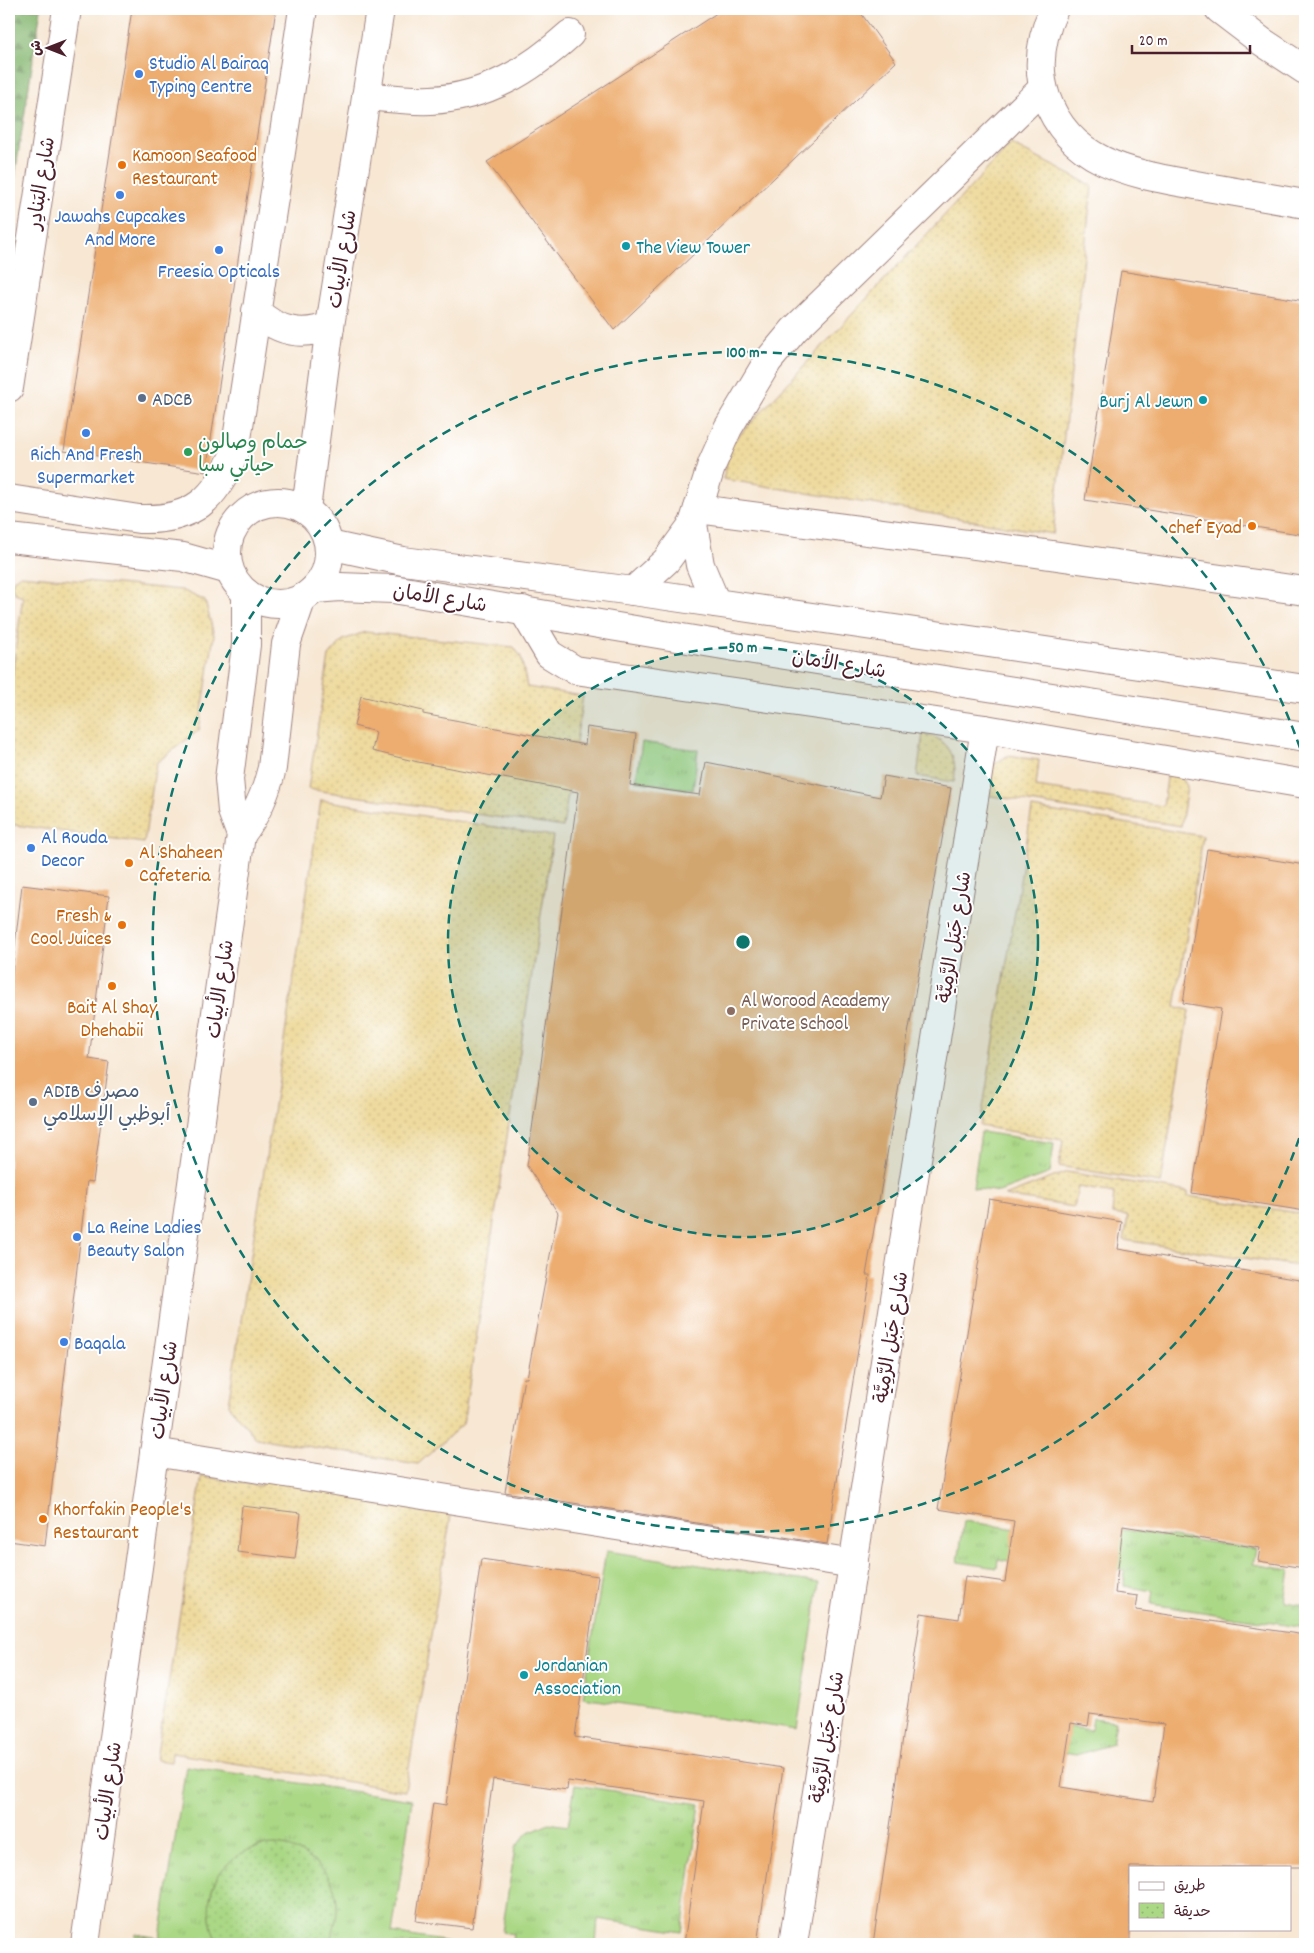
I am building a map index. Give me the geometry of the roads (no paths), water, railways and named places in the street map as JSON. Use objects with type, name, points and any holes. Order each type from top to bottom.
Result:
[{"type":"street","name":"شارع البَنادِر","points":[[9,388],[67,9]]},
{"type":"street","points":[[9,499],[139,519],[157,520],[174,517],[192,510],[208,498],[224,479],[235,452],[303,9]]},
{"type":"street","name":"شارع الأبيات","points":[[306,509],[330,326],[380,9]]},
{"type":"street","points":[[1054,9],[1041,46],[1040,67],[1043,88],[1061,127],[1075,142],[1107,164],[1141,175],[1305,204]]},
{"type":"street","points":[[1219,9],[1261,42],[1305,70]]},
{"type":"street","points":[[366,96],[431,100],[470,94],[507,80],[541,61],[570,34]]},
{"type":"street","points":[[633,591],[666,561],[696,517],[712,464],[728,428],[768,361],[794,330],[1043,88]]},
{"type":"street","points":[[258,303],[278,327],[291,332],[311,332],[330,326]]},
{"type":"street","points":[[279,501],[293,503],[306,509],[324,531],[329,545],[329,561],[324,576],[308,594],[288,604],[273,604],[259,601],[246,594],[235,583],[229,570],[226,555],[232,528],[240,516],[258,505],[279,501]]},
{"type":"street","points":[[696,517],[1046,554],[1305,591]]},
{"type":"street","points":[[696,517],[700,565],[729,605],[735,647]]},
{"type":"street","points":[[9,538],[183,557],[229,570]]},
{"type":"street","name":"شارع الأمان","points":[[329,545],[402,561],[633,591],[1305,689]]},
{"type":"street","name":"شارع الأمان","points":[[308,594],[340,587],[393,589],[735,647],[1305,737]]},
{"type":"street","name":"شارع الأبيات","points":[[85,1944],[240,835],[232,811],[229,779],[246,645],[246,594]]},
{"type":"street","name":"شارع الأبيات","points":[[240,835],[261,805],[267,787],[272,768],[286,644],[308,594]]},
{"type":"street","points":[[523,610],[549,654],[575,670],[985,729],[1305,784]]},
{"type":"street","name":"شارع جَبَل الرَّمِيَّة","points":[[794,1944],[985,729]]},
{"type":"street","points":[[154,1452],[854,1564]]},
{"type":"place","name":"Studio Al Bairaq Typing Centre","points":[[139,74]]},
{"type":"place","name":"Kamoon Seafood Restaurant","points":[[122,165]]},
{"type":"place","name":"Jawahs Cupcakes And More","points":[[120,195]]},
{"type":"place","name":"The View Tower","points":[[626,246]]},
{"type":"place","name":"Freesia Opticals","points":[[219,250]]},
{"type":"place","name":"ADCB","points":[[142,398]]},
{"type":"place","name":"Burj Al Jewn","points":[[1203,400]]},
{"type":"place","name":"Rich And Fresh Supermarket","points":[[86,433]]},
{"type":"place","name":"حمام وصالون حياتي سبا","points":[[188,452]]},
{"type":"place","name":"chef Eyad","points":[[1252,526]]},
{"type":"place","name":"Al Rouda Decor","points":[[31,848]]},
{"type":"place","name":"Al Shaheen Cafeteria","points":[[129,863]]},
{"type":"place","name":"Fresh & Cool Juices","points":[[122,925]]},
{"type":"place","name":"Bait Al Shay Dhehabii","points":[[112,986]]},
{"type":"place","name":"Al Worood Academy Private School","points":[[731,1011]]},
{"type":"place","name":"ADIB مصرف أبوظبي الإسلامي","points":[[33,1102]]},
{"type":"place","name":"La Reine Ladies Beauty Salon","points":[[77,1237]]},
{"type":"place","name":"Baqala","points":[[64,1342]]},
{"type":"place","name":"Khorfakin People's Restaurant","points":[[43,1519]]},
{"type":"place","name":"Jordanian Association","points":[[524,1675]]}]
